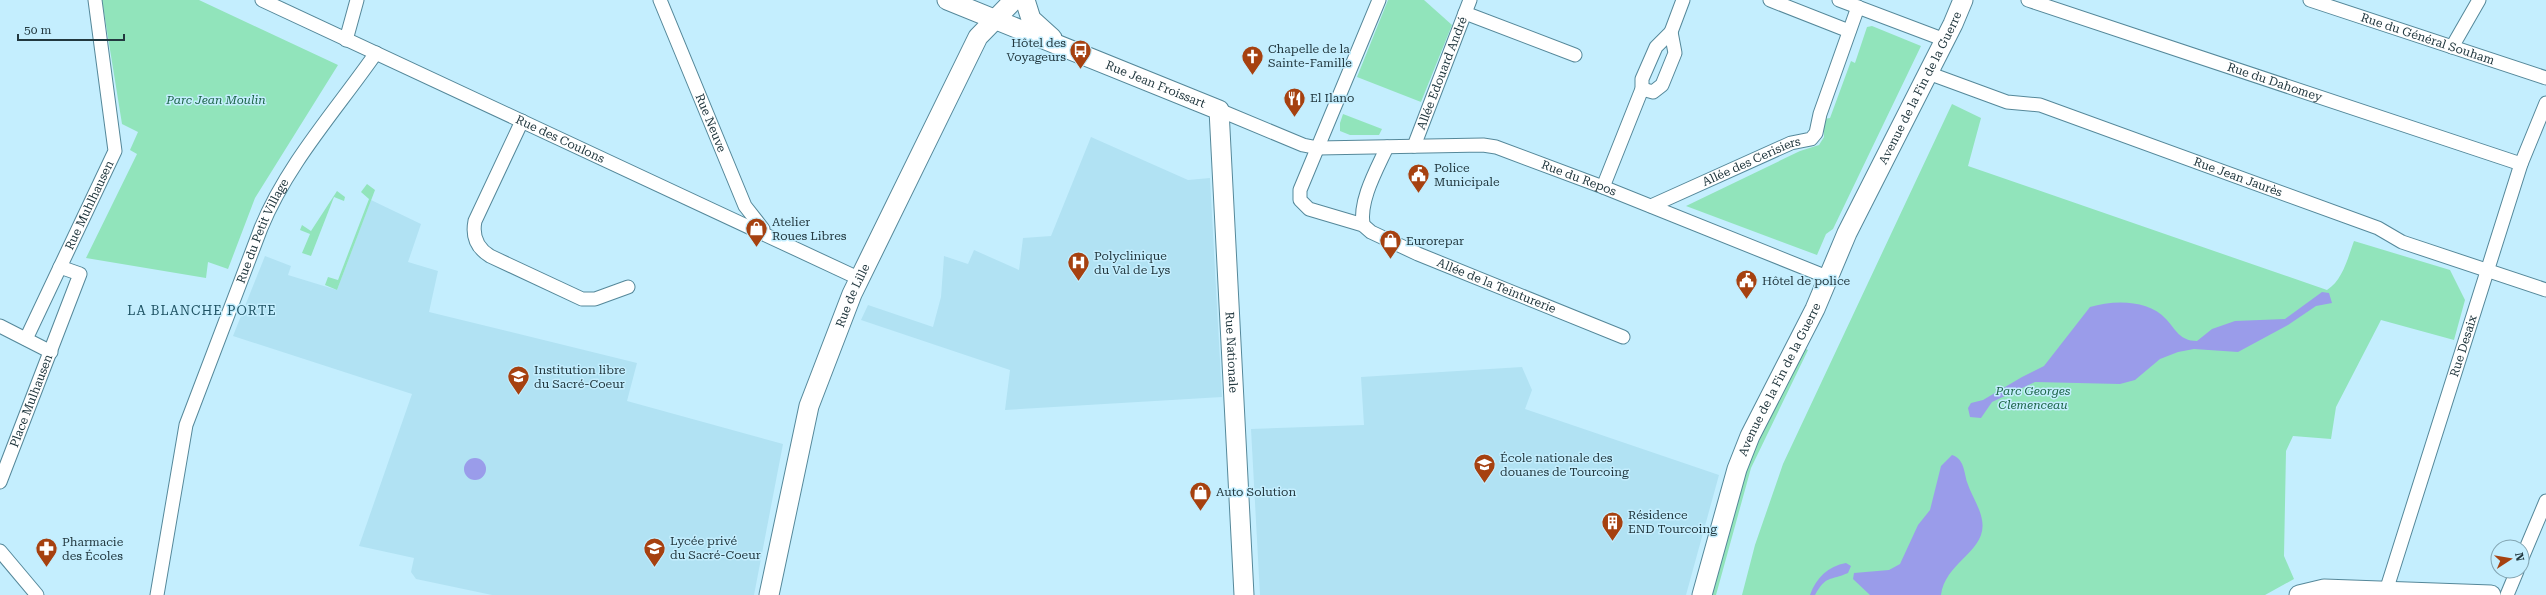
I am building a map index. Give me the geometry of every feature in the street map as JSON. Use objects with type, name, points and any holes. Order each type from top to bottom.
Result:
[{"type":"main road","name":"Rue Jean Froissart","points":[[947,0],[1219,110]]},
{"type":"main road","name":"Rue de Lille","points":[[769,595],[809,406],[858,278],[978,37],[1014,0]]},
{"type":"main road","points":[[1025,0],[1031,19],[1060,46]]},
{"type":"main road","name":"Avenue de la Fin de la Guerre","points":[[1702,595],[1741,457],[1815,309],[1827,277],[1847,233],[1945,40],[1963,0]]},
{"type":"main road","name":"Rue Nationale","points":[[1219,110],[1244,595]]},
{"type":"main road","points":[[2299,595],[2324,589],[2492,595]]},
{"type":"street","name":"Rue Muhlhausen","points":[[26,339],[115,150],[96,0]]},
{"type":"street","name":"Rue des Coulons","points":[[262,0],[522,122],[774,237],[858,278]]},
{"type":"street","points":[[346,40],[357,0]]},
{"type":"street","name":"Rue Neuve","points":[[660,0],[744,206],[755,221],[774,237]]},
{"type":"street","name":"Allée de la Teinturerie","points":[[1379,0],[1300,190],[1300,200],[1309,208],[1367,228],[1418,254],[1623,336]]},
{"type":"street","name":"Allée Edouard André","points":[[1414,146],[1470,0]]},
{"type":"street","points":[[1603,187],[1642,89],[1642,79],[1656,47],[1671,32],[1683,0]]},
{"type":"street","points":[[1770,0],[1849,31]]},
{"type":"street","points":[[1839,0],[1945,40]]},
{"type":"street","name":"Rue du Dahomey","points":[[2028,0],[2521,164]]},
{"type":"street","name":"Rue du Général Souham","points":[[2310,0],[2546,78]]},
{"type":"street","points":[[2452,47],[2479,0]]},
{"type":"street","name":"Allée des Cerisiers","points":[[1651,206],[1791,143],[1812,139],[1816,133],[1820,114],[1858,7]]},
{"type":"street","points":[[1465,13],[1575,55]]},
{"type":"street","points":[[1642,89],[1653,92],[1662,86],[1675,52],[1671,32]]},
{"type":"street","name":"Rue du Petit Village","points":[[157,595],[186,425],[261,228],[276,196],[330,114],[376,53]]},
{"type":"street","name":"Rue Jean Jaurès","points":[[1928,73],[2007,102],[2040,106],[2378,228],[2402,242],[2546,290]]},
{"type":"street","name":"Rue Desaix","points":[[2386,591],[2521,164],[2546,104]]},
{"type":"street","name":"Rue Jean Froissart","points":[[1219,110],[1303,145],[1318,148]]},
{"type":"street","points":[[522,122],[475,221],[474,235],[479,248],[490,256],[582,299],[595,300],[628,287]]},
{"type":"street","name":"Rue du Repos","points":[[1318,148],[1483,145],[1496,147],[1603,187],[1827,277]]},
{"type":"street","points":[[1367,228],[1362,217],[1365,202],[1387,147]]},
{"type":"street","points":[[51,352],[80,274],[60,267]]},
{"type":"street","name":"Place Mulhausen","points":[[0,326],[51,352],[0,482]]},
{"type":"street","points":[[2530,539],[2546,501]]},
{"type":"street","points":[[0,551],[37,595]]},
{"type":"street","points":[[2507,595],[2514,579]]},
{"type":"shaded area","name":"Polyclinique du Val de Lys","points":[[1091,137],[1188,180],[1210,178],[1222,397],[1005,410],[1010,370],[861,320],[868,305],[933,327],[941,297],[944,256],[968,264],[974,250],[1019,270],[1023,238],[1051,236]]},
{"type":"shaded area","name":"Institution libre du Sacré-Coeur","points":[[371,200],[421,224],[408,262],[438,271],[429,312],[637,363],[627,401],[783,444],[754,595],[492,595],[416,579],[411,572],[414,558],[359,546],[412,394],[233,336],[265,256],[291,266],[288,275],[337,290]]},
{"type":"shaded area","name":"École nationale des douanes de Tourcoing","points":[[1522,367],[1532,390],[1525,409],[1719,475],[1686,595],[1260,595],[1251,429],[1364,425],[1361,377]]},
{"type":"green space","name":"Parc Jean Moulin","points":[[102,0],[199,0],[338,65],[255,198],[228,269],[208,262],[206,278],[86,258],[137,154],[130,150],[138,132],[122,124]]},
{"type":"green space","points":[[1388,0],[1424,0],[1452,25],[1421,102],[1357,77]]},
{"type":"green space","points":[[1872,26],[1921,46],[1833,229],[1826,234],[1817,255],[1686,206],[1800,151],[1819,145],[1824,137],[1824,119],[1830,118],[1851,61],[1855,63],[1867,27]]},
{"type":"green space","name":"Parc Georges Clemenceau","points":[[1952,104],[1981,118],[1968,166],[2327,290],[2333,286],[2341,274],[2354,241],[2450,270],[2465,300],[2454,340],[2381,320],[2336,407],[2331,439],[2293,436],[2286,451],[2284,556],[2294,579],[2265,595],[1742,595],[1755,545],[1783,464]]},
{"type":"green space","points":[[1343,114],[1382,129],[1379,135],[1350,135],[1340,131],[1340,123]]},
{"type":"green space","points":[[367,184],[375,190],[337,290],[325,285],[328,277],[338,280],[369,199],[361,192]]},
{"type":"green space","points":[[337,191],[345,197],[344,201],[334,197],[311,256],[302,253],[310,234],[300,230],[302,225],[311,231]]},
{"type":"green space","points":[[1802,347],[1808,350],[1751,468],[1716,595],[1708,595],[1741,476]]},
{"type":"water","points":[[2322,292],[2329,293],[2332,303],[2316,306],[2288,325],[2238,352],[2194,349],[2178,352],[2160,359],[2135,380],[2120,384],[2035,382],[1992,402],[1981,418],[1970,417],[1968,408],[1971,403],[1983,400],[2044,366],[2090,307],[2119,302],[2150,308],[2159,312],[2182,337],[2191,341],[2197,341],[2212,329],[2235,321],[2285,319]]},
{"type":"water","points":[[1952,455],[1961,462],[1967,482],[1981,515],[1982,531],[1979,540],[1973,549],[1950,574],[1944,584],[1941,595],[1870,595],[1853,579],[1854,573],[1889,570],[1900,564],[1918,525],[1930,510],[1941,466]]},
{"type":"water","points":[[475,458],[483,461],[486,469],[483,477],[475,480],[467,477],[464,469],[467,461]]},
{"type":"water","points":[[1846,563],[1851,566],[1848,573],[1826,581],[1822,584],[1815,595],[1810,595],[1819,578],[1828,570]]},
{"type":"place","name":"Hôtel des Voyageurs","points":[[1081,70]]},
{"type":"place","name":"Chapelle de la Sainte-Famille","points":[[1252,76]]},
{"type":"place","name":"El Ilano","points":[[1295,118]]},
{"type":"place","name":"Police Municipale","points":[[1418,194]]},
{"type":"place","name":"Atelier Roues Libres","points":[[756,248]]},
{"type":"place","name":"Eurorepar","points":[[1390,260]]},
{"type":"place","name":"Polyclinique du Val de Lys","points":[[1079,282]]},
{"type":"place","name":"Hôtel de police","points":[[1746,300]]},
{"type":"place","name":"Institution libre du Sacré-Coeur","points":[[519,396]]},
{"type":"place","name":"École nationale des douanes de Tourcoing","points":[[1485,484]]},
{"type":"place","name":"Auto Solution","points":[[1200,512]]},
{"type":"place","name":"Résidence END Tourcoing","points":[[1613,542]]},
{"type":"place","name":"Pharmacie des Écoles","points":[[47,568]]},
{"type":"place","name":"Lycée privé du Sacré-Coeur","points":[[654,568]]},
{"type":"district","name":"LA BLANCHE PORTE","points":[[202,310]]}]
